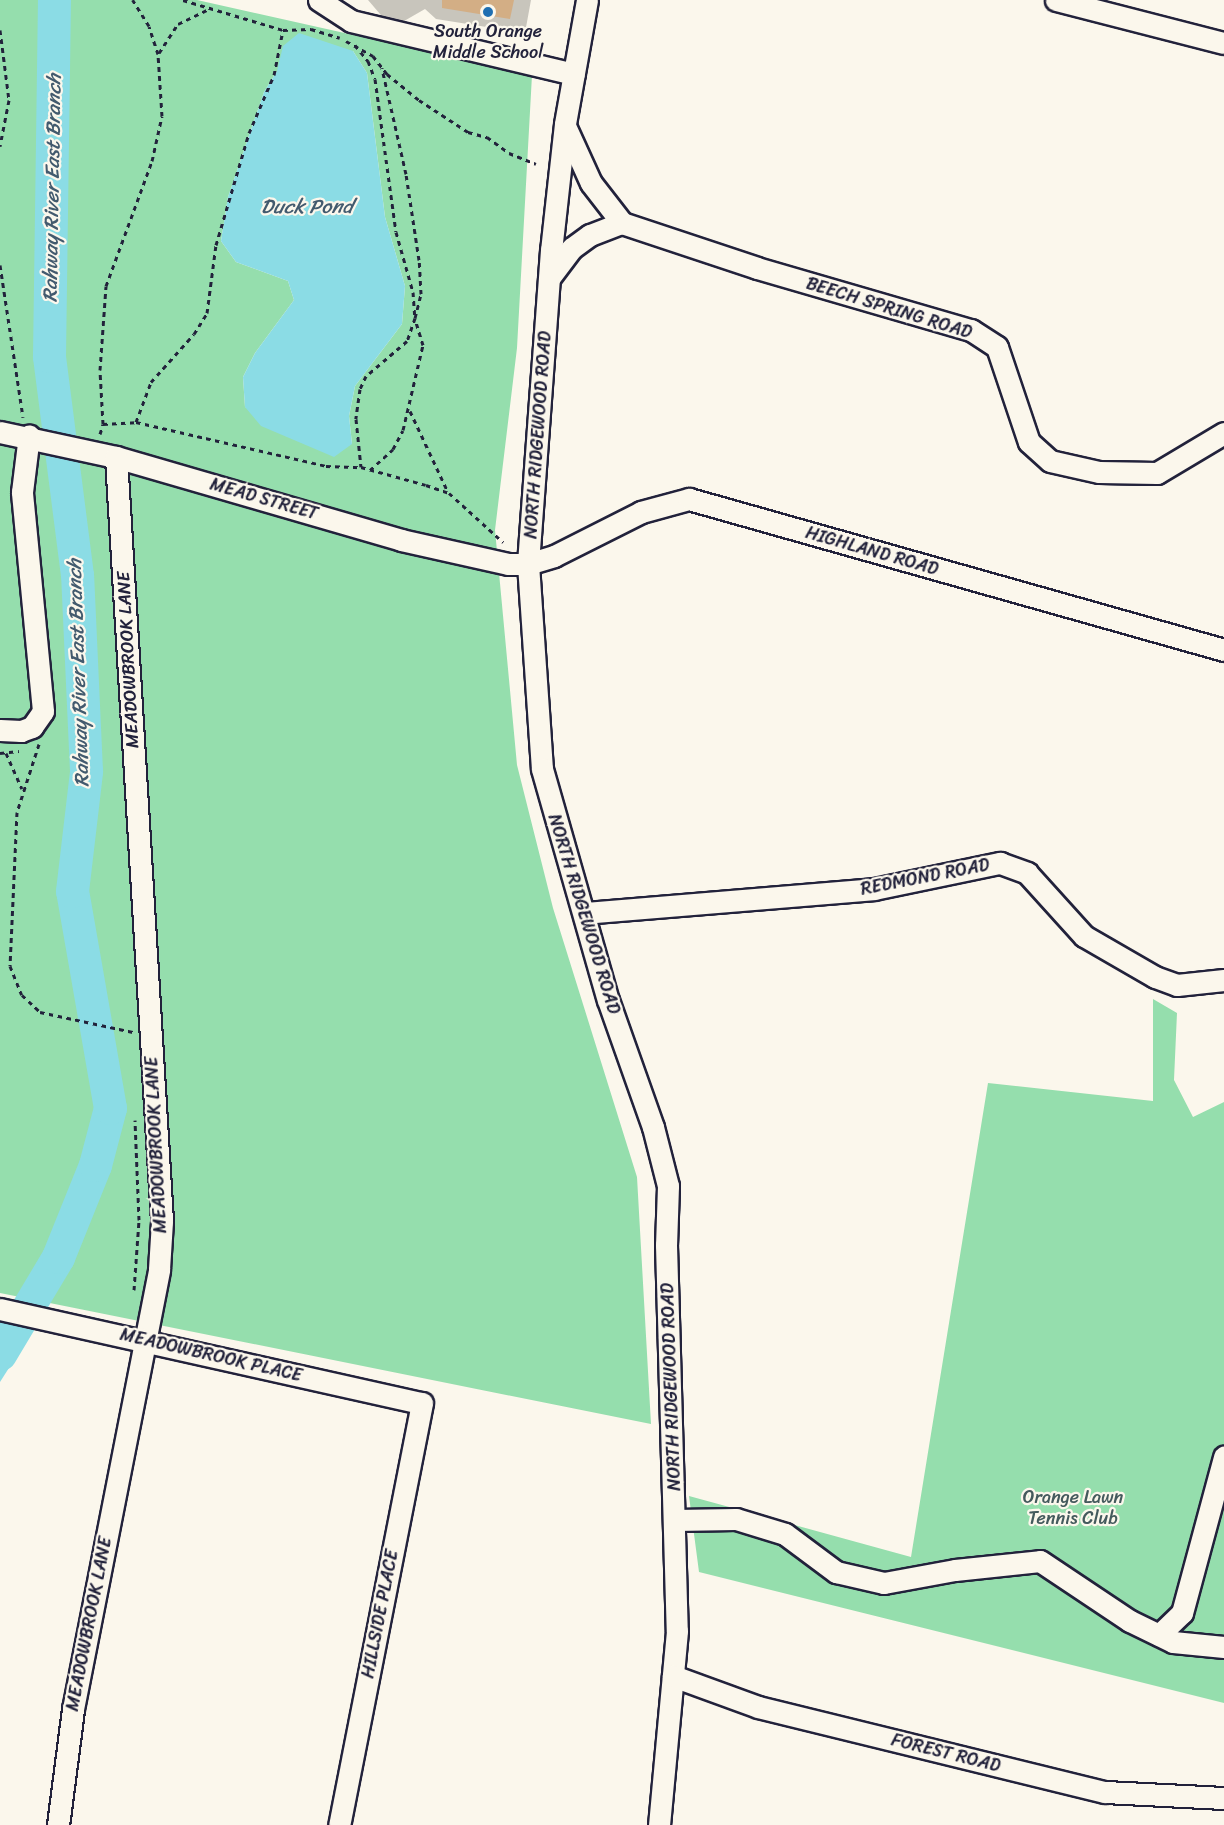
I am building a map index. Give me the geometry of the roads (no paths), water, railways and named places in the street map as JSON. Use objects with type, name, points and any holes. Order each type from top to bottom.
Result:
[{"type":"street","points":[[319,0],[351,21],[574,74]]},
{"type":"street","name":"NORTH RIDGEWOOD ROAD","points":[[587,0],[565,124],[550,278],[528,564],[542,769],[669,1186],[666,1245],[677,1631],[659,1825]]},
{"type":"street","points":[[1056,0],[1224,43]]},
{"type":"street","points":[[550,278],[572,248],[590,235],[622,223],[591,183],[565,124]]},
{"type":"street","name":"BEECH SPRING ROAD","points":[[622,223],[758,268],[970,330],[997,347],[1029,442],[1050,461],[1100,472],[1157,473],[1224,433]]},
{"type":"street","points":[[0,730],[21,731],[32,727],[44,704],[22,492],[32,431]]},
{"type":"street","name":"MEAD STREET","points":[[0,432],[32,431],[78,447],[475,560],[528,564]]},
{"type":"street","name":"MEADOWBROOK LANE","points":[[58,1825],[73,1708],[159,1269],[162,1221],[116,457]]},
{"type":"street","name":"HIGHLAND ROAD","points":[[528,564],[554,556],[641,512],[689,500],[1224,650]]},
{"type":"street","name":"REDMOND ROAD","points":[[584,913],[874,889],[1000,863],[1027,873],[1084,936],[1155,977],[1178,985],[1224,980]]},
{"type":"street","name":"MEADOWBROOK PLACE","points":[[7,1311],[144,1339],[422,1403]]},
{"type":"street","name":"HILLSIDE PLACE","points":[[339,1825],[422,1403]]},
{"type":"street","points":[[1159,1635],[1182,1613],[1224,1457]]},
{"type":"street","points":[[675,1520],[736,1519],[785,1534],[836,1572],[884,1583],[955,1569],[1040,1561],[1130,1621],[1173,1642],[1224,1647]]},
{"type":"street","name":"FOREST ROAD","points":[[674,1676],[758,1707],[1105,1792],[1224,1798]]},
{"type":"water","name":"Duck Pond","points":[[299,33],[353,51],[367,73],[385,217],[405,286],[402,324],[355,386],[349,416],[352,444],[334,457],[261,426],[245,407],[243,377],[255,353],[294,300],[288,281],[236,262],[221,241],[228,197],[264,92],[277,71],[283,46]]},
{"type":"water","points":[[0,1332],[28,1338],[0,1382]]},
{"type":"waterway","name":"Rahway River East Branch","points":[[0,1354],[58,1257],[95,1165],[110,1108],[72,891],[86,771],[77,575],[49,356],[54,0]]},
{"type":"place","name":"South Orange Middle School","points":[[488,12]]},
{"type":"park label","name":"Orange Lawn Tennis Club","points":[[1073,1508]]}]
